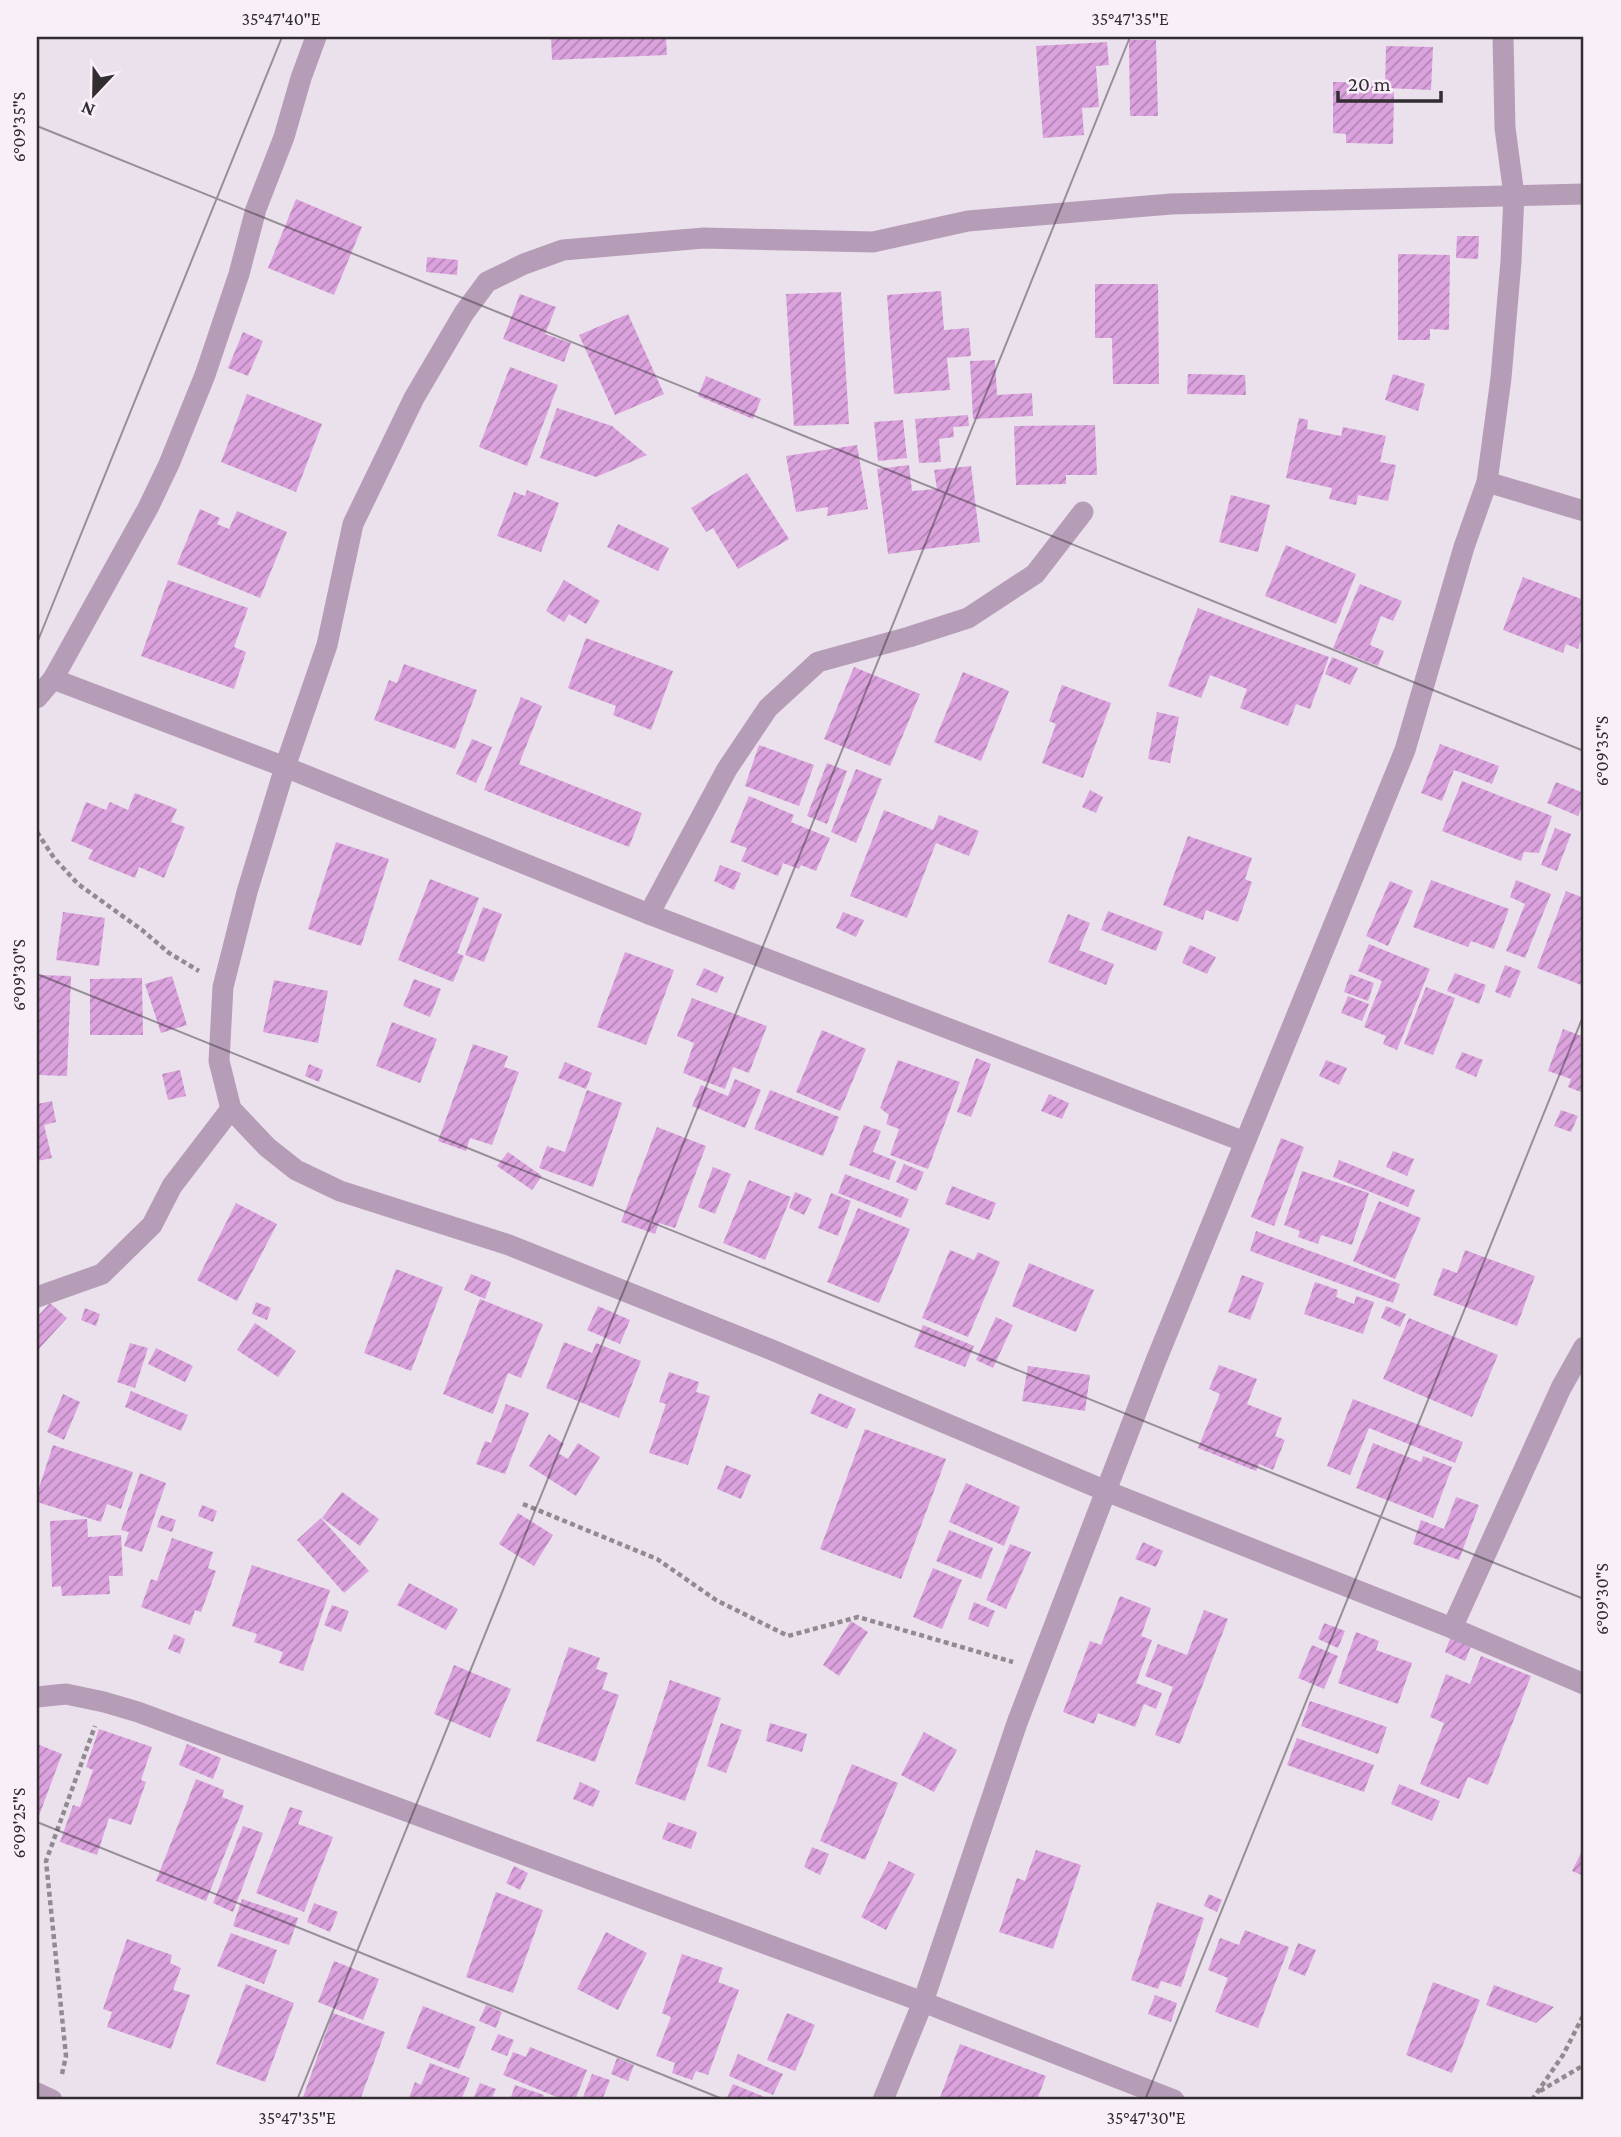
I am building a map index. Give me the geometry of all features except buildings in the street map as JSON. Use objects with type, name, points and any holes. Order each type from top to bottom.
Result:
[{"type":"street","points":[[37,698],[53,679],[148,508],[195,401],[226,316],[256,209],[284,137],[316,37]]},
{"type":"street","points":[[883,2100],[923,2002],[1017,1723],[1106,1491],[1405,750],[1464,547],[1487,482],[1501,378],[1514,195],[1505,128],[1503,37]]},
{"type":"street","points":[[1584,194],[1171,204],[968,221],[873,242],[704,237],[563,250],[524,264],[487,282],[464,313],[414,398],[353,524],[327,645],[285,767],[247,892],[223,987],[219,1061],[231,1108],[267,1147],[296,1170],[340,1191],[509,1245],[772,1350],[1106,1491],[1584,1684]]},
{"type":"street","points":[[1487,482],[1584,511]]},
{"type":"street","points":[[649,914],[727,769],[768,708],[818,662],[909,638],[968,618],[1035,574],[1083,512]]},
{"type":"street","points":[[53,679],[285,767],[649,914],[1245,1142]]},
{"type":"street","points":[[37,1297],[102,1274],[152,1225],[172,1186],[231,1108]]},
{"type":"street","points":[[1452,1629],[1561,1388],[1584,1347]]},
{"type":"street","points":[[37,1697],[66,1694],[138,1712],[923,2002],[1174,2100]]},
{"type":"street","points":[[37,2093],[52,2100]]},
{"type":"path","points":[[37,832],[54,858],[78,884],[169,953],[223,987]]},
{"type":"path","points":[[523,1504],[657,1559],[716,1600],[788,1636],[858,1617],[1038,1669]]},
{"type":"path","points":[[61,2078],[66,2056],[46,1868],[47,1855],[104,1702]]},
{"type":"path","points":[[1532,2100],[1563,2054],[1584,2014]]},
{"type":"path","points":[[1538,2093],[1584,2065]]}]
